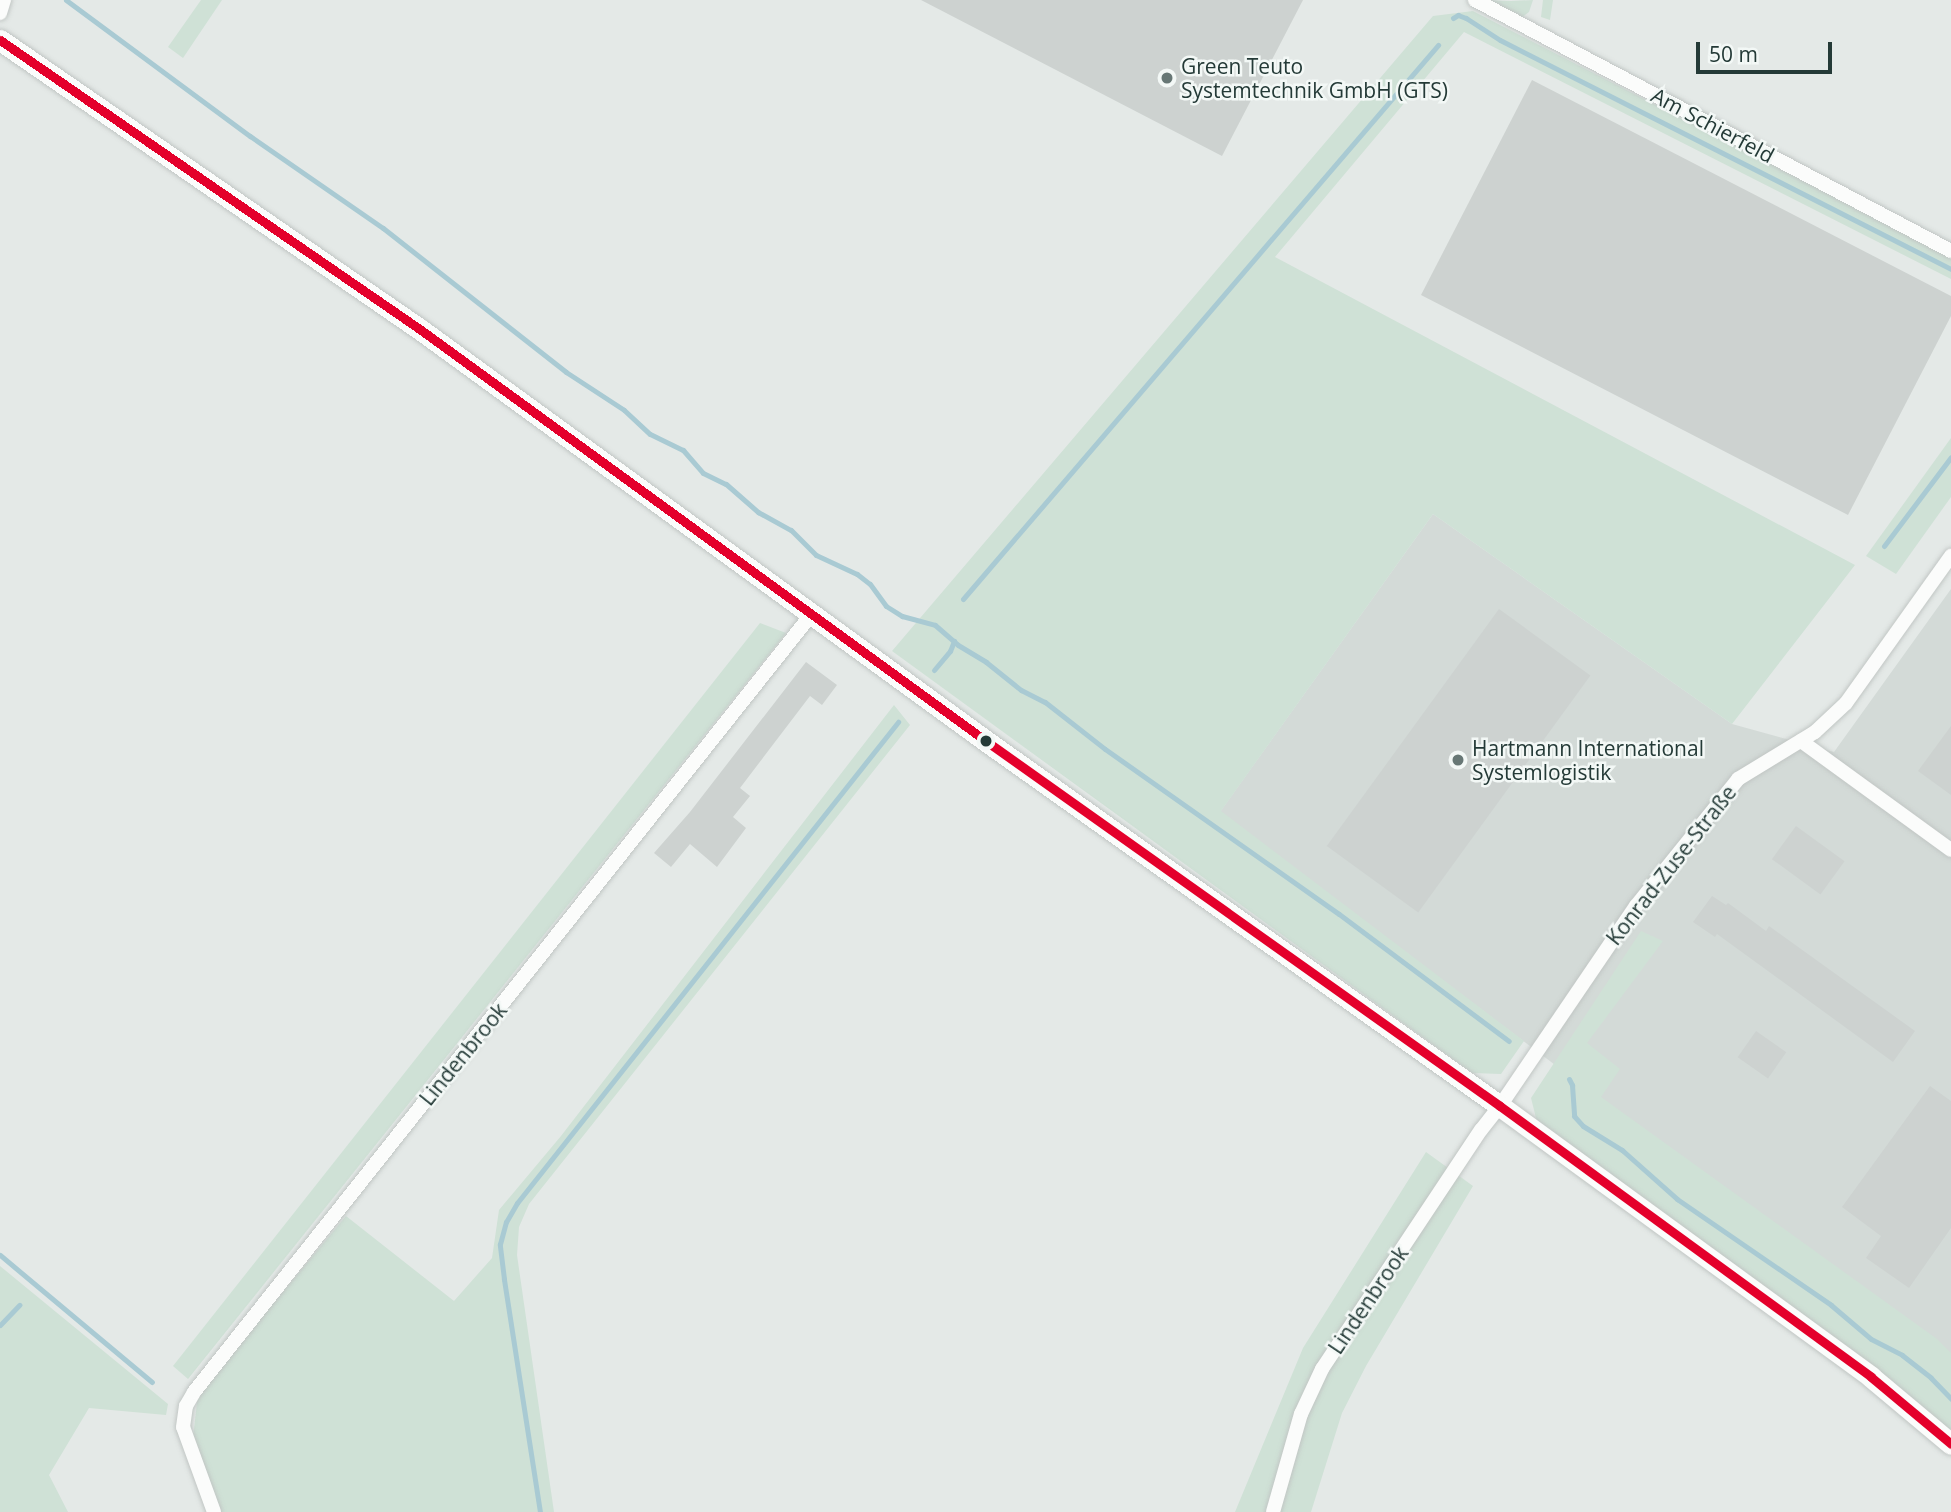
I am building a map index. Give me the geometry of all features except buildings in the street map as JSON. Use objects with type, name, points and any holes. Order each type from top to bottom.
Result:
[{"type":"main road","points":[[0,40],[421,330],[811,615],[1500,1106],[1871,1377],[1951,1444]]},
{"type":"street","points":[[0,13],[4,0]]},
{"type":"street","name":"Am Schierfeld","points":[[1475,0],[1951,251]]},
{"type":"street","name":"Konrad-Zuse-Straße","points":[[1500,1106],[1636,906],[1715,804],[1738,779],[1815,733],[1846,703],[1951,556]]},
{"type":"street","name":"Lindenbrook","points":[[214,1512],[183,1427],[186,1406],[194,1392],[811,615]]},
{"type":"street","points":[[1801,741],[1951,850]]},
{"type":"street","name":"Lindenbrook","points":[[1273,1512],[1301,1414],[1322,1369],[1481,1130],[1500,1106]]},
{"type":"shaded area","points":[[1433,514],[1732,724],[1834,752],[1951,589],[1951,1364],[1220,812]]},
{"type":"green space","points":[[201,0],[222,0],[183,58],[168,47]]},
{"type":"green space","points":[[1478,0],[1533,0],[1529,12],[1521,18]]},
{"type":"green space","points":[[1543,0],[1553,0],[1550,20],[1541,17]]},
{"type":"green space","points":[[1473,11],[1951,257],[1951,279],[1464,32],[1275,257],[1855,565],[1732,724],[1433,514],[1221,811],[1524,1041],[1501,1074],[1472,1073],[892,651],[1433,16]]},
{"type":"green space","points":[[1951,438],[1951,497],[1896,574],[1866,556]]},
{"type":"green space","points":[[760,623],[786,633],[188,1379],[173,1366]]},
{"type":"green space","points":[[894,705],[910,725],[529,1204],[519,1227],[517,1255],[554,1512],[221,1512],[193,1438],[197,1402],[206,1384],[346,1216],[454,1301],[492,1258],[499,1210],[561,1136]]},
{"type":"green space","points":[[1641,931],[1663,941],[1587,1043],[1620,1069],[1601,1097],[1937,1339],[1951,1353],[1951,1436],[1537,1122],[1531,1098]]},
{"type":"green space","points":[[1426,1152],[1473,1186],[1366,1366],[1342,1413],[1311,1512],[1235,1512],[1303,1348]]},
{"type":"green space","points":[[0,1266],[168,1404],[166,1415],[89,1408],[49,1475],[68,1512],[0,1512]]},
{"type":"waterway","points":[[66,0],[250,136],[383,228],[566,372],[624,410],[650,434],[683,450],[703,473],[726,484],[758,512],[791,530],[816,555],[857,574],[870,584],[886,606],[902,616],[935,625],[958,645],[986,662],[1021,690],[1045,702],[1105,749],[1339,914],[1509,1041]]},
{"type":"waterway","points":[[1453,18],[1458,15],[1466,18],[1500,40],[1951,269]]},
{"type":"waterway","points":[[963,599],[1438,45]]},
{"type":"waterway","points":[[1884,546],[1951,457]]},
{"type":"waterway","points":[[934,670],[950,651],[954,641]]},
{"type":"waterway","points":[[540,1512],[504,1279],[500,1244],[506,1222],[517,1203],[898,722]]},
{"type":"waterway","points":[[1569,1079],[1572,1085],[1574,1116],[1583,1126],[1622,1150],[1677,1199],[1831,1305],[1871,1339],[1902,1355],[1931,1378],[1951,1399]]},
{"type":"waterway","points":[[0,1255],[152,1382]]},
{"type":"waterway","points":[[0,1325],[19,1305]]},
{"type":"transit line","points":[[0,40],[421,330],[986,741],[1500,1106],[1871,1377],[1951,1444]]},
{"type":"place","name":"Green Teuto Systemtechnik GmbH (GTS)","points":[[1167,78]]},
{"type":"place","name":"Hartmann International Systemlogistik","points":[[1458,760]]}]
